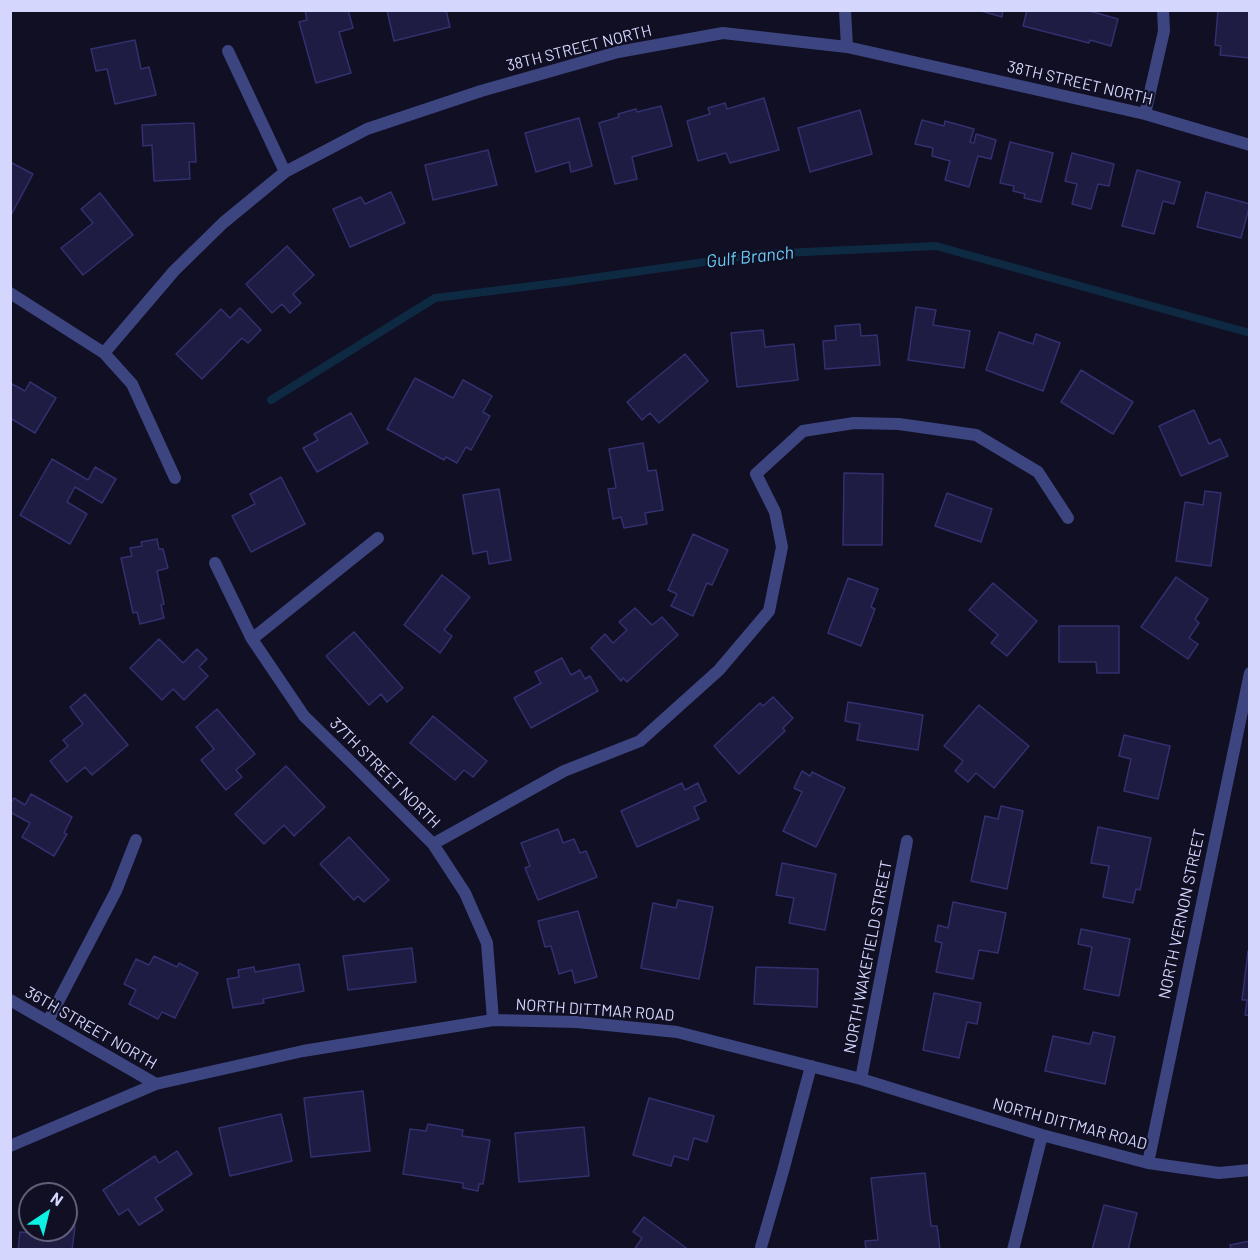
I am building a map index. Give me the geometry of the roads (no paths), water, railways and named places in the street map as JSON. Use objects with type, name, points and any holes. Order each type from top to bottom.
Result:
[{"type":"street","points":[[845,10],[848,47]]},
{"type":"street","points":[[1145,114],[1164,31],[1164,10]]},
{"type":"street","name":"38TH STREET NORTH","points":[[104,353],[174,272],[223,223],[285,172],[367,129],[481,91],[618,52],[723,33],[848,47],[1145,114],[1250,145]]},
{"type":"street","points":[[228,51],[285,172]]},
{"type":"street","points":[[10,293],[104,353],[132,384],[175,478]]},
{"type":"street","points":[[433,844],[564,771],[640,741],[719,670],[769,611],[782,547],[775,512],[756,474],[803,431],[854,423],[899,424],[976,435],[1038,472],[1068,518]]},
{"type":"street","points":[[252,639],[378,538]]},
{"type":"street","name":"37TH STREET NORTH","points":[[215,563],[252,639],[304,716],[433,844],[465,893],[486,944],[493,1020]]},
{"type":"street","name":"NORTH VERNON STREET","points":[[1148,1162],[1250,673]]},
{"type":"street","points":[[48,1021],[116,891],[136,840]]},
{"type":"street","name":"NORTH WAKEFIELD STREET","points":[[861,1079],[908,841]]},
{"type":"street","name":"36TH STREET NORTH","points":[[10,1000],[156,1084]]},
{"type":"street","name":"NORTH DITTMAR ROAD","points":[[10,1146],[156,1084],[303,1051],[493,1020],[577,1022],[676,1032],[861,1079],[1042,1135],[1148,1162],[1219,1173],[1250,1170]]},
{"type":"street","points":[[761,1247],[811,1066]]},
{"type":"street","points":[[1013,1250],[1042,1135]]},
{"type":"waterway","name":"Gulf Branch","points":[[271,400],[435,298],[761,254],[936,246],[1250,333]]}]
